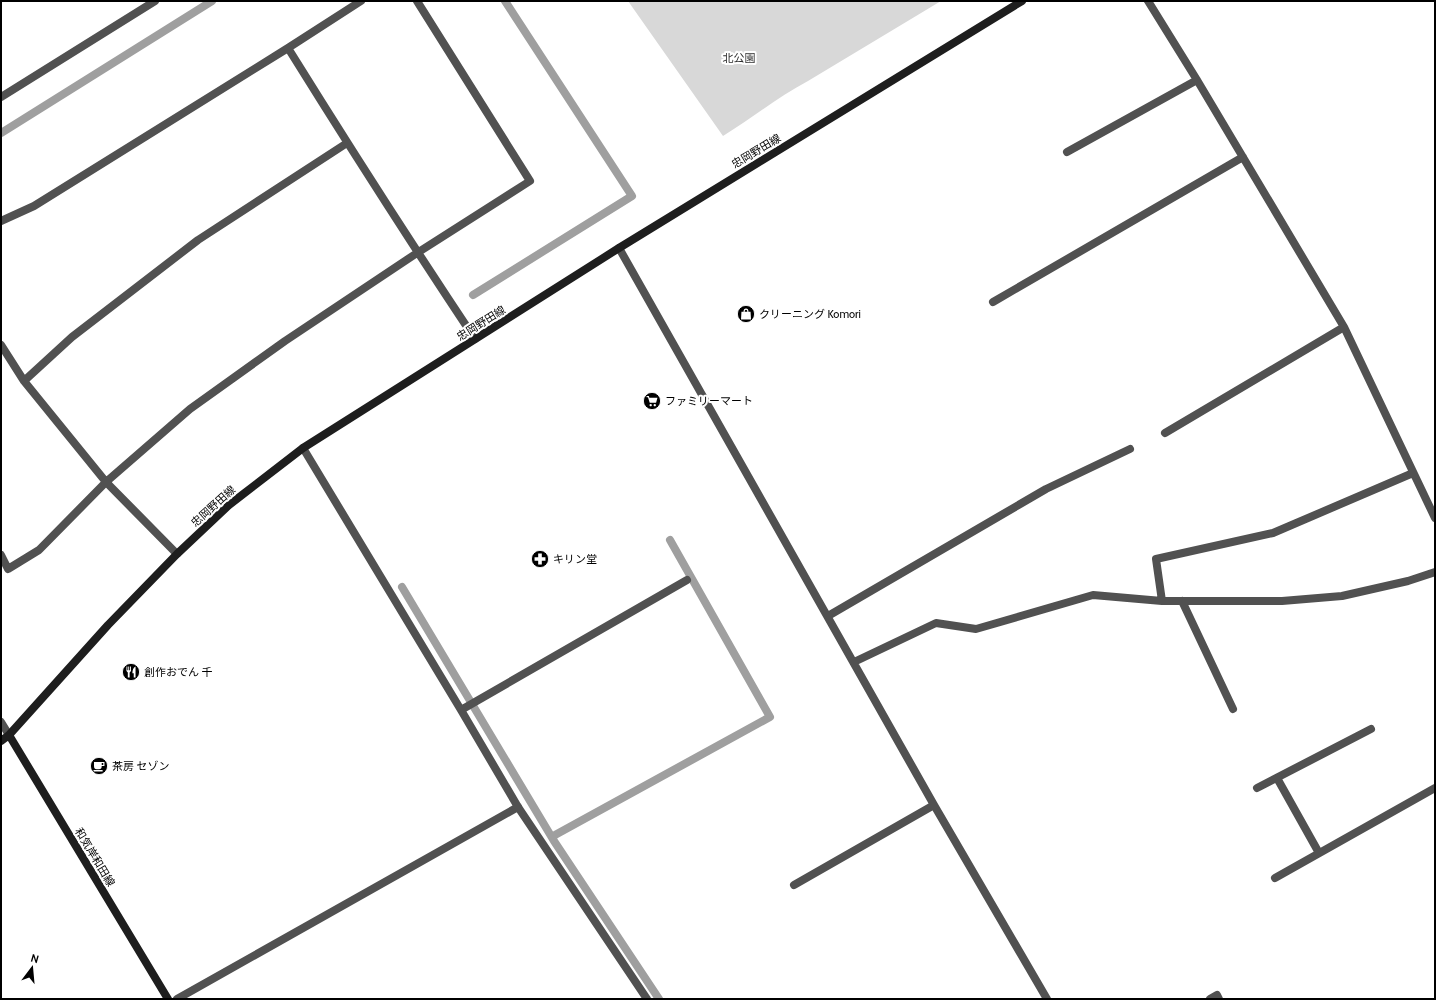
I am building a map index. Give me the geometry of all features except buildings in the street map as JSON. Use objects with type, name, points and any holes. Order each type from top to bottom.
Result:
[{"type":"street","points":[[1,97],[155,1]]},
{"type":"street","points":[[1,220],[34,206],[361,1]]},
{"type":"street","points":[[1,555],[8,569],[39,550],[106,482],[190,409],[285,341],[417,253],[530,181],[417,1]]},
{"type":"street","name":"忠岡野田線","points":[[8,735],[108,625],[177,554],[228,505],[303,448],[619,248],[1022,1]]},
{"type":"street","points":[[1148,1],[1197,80],[1344,327],[1435,518]]},
{"type":"street","points":[[288,48],[417,253],[475,339]]},
{"type":"street","points":[[1067,152],[1197,80]]},
{"type":"street","points":[[24,381],[72,336],[198,240],[347,143]]},
{"type":"street","points":[[993,302],[1243,157]]},
{"type":"street","points":[[619,248],[934,805],[1047,999]]},
{"type":"street","points":[[1165,433],[1344,327]]},
{"type":"street","points":[[1,345],[24,381],[106,482],[177,554]]},
{"type":"street","points":[[303,448],[518,807],[647,999]]},
{"type":"street","points":[[828,616],[1046,489],[1130,449]]},
{"type":"street","points":[[1162,601],[1156,559],[1273,533],[1413,473]]},
{"type":"street","points":[[854,662],[936,623],[976,629],[1093,595],[1162,601],[1282,601],[1342,596],[1408,581],[1435,572]]},
{"type":"street","points":[[461,710],[687,580]]},
{"type":"street","points":[[1182,601],[1232,709]]},
{"type":"street","points":[[1,722],[8,735],[1,741]]},
{"type":"street","points":[[1257,788],[1371,729]]},
{"type":"street","name":"和気岸和田線","points":[[8,735],[168,999]]},
{"type":"street","points":[[1277,778],[1319,854]]},
{"type":"street","points":[[1275,878],[1435,788]]},
{"type":"street","points":[[794,885],[934,805]]},
{"type":"street","points":[[177,999],[518,807]]},
{"type":"street","points":[[1210,999],[1217,995],[1219,999]]},
{"type":"green space","name":"北公園","points":[[628,1],[941,1],[786,94],[723,136]]},
{"type":"waterway","points":[[1,133],[212,1]]},
{"type":"waterway","points":[[473,295],[632,196],[505,1]]},
{"type":"waterway","points":[[555,835],[770,717],[670,540]]},
{"type":"waterway","points":[[402,587],[554,841],[659,999]]},
{"type":"place","name":"クリーニング Komori","points":[[746,314]]},
{"type":"place","name":"ファミリーマート","points":[[652,401]]},
{"type":"place","name":"キリン堂","points":[[540,559]]},
{"type":"place","name":"創作おでん 千","points":[[131,672]]},
{"type":"place","name":"茶房 セゾン","points":[[99,766]]}]
